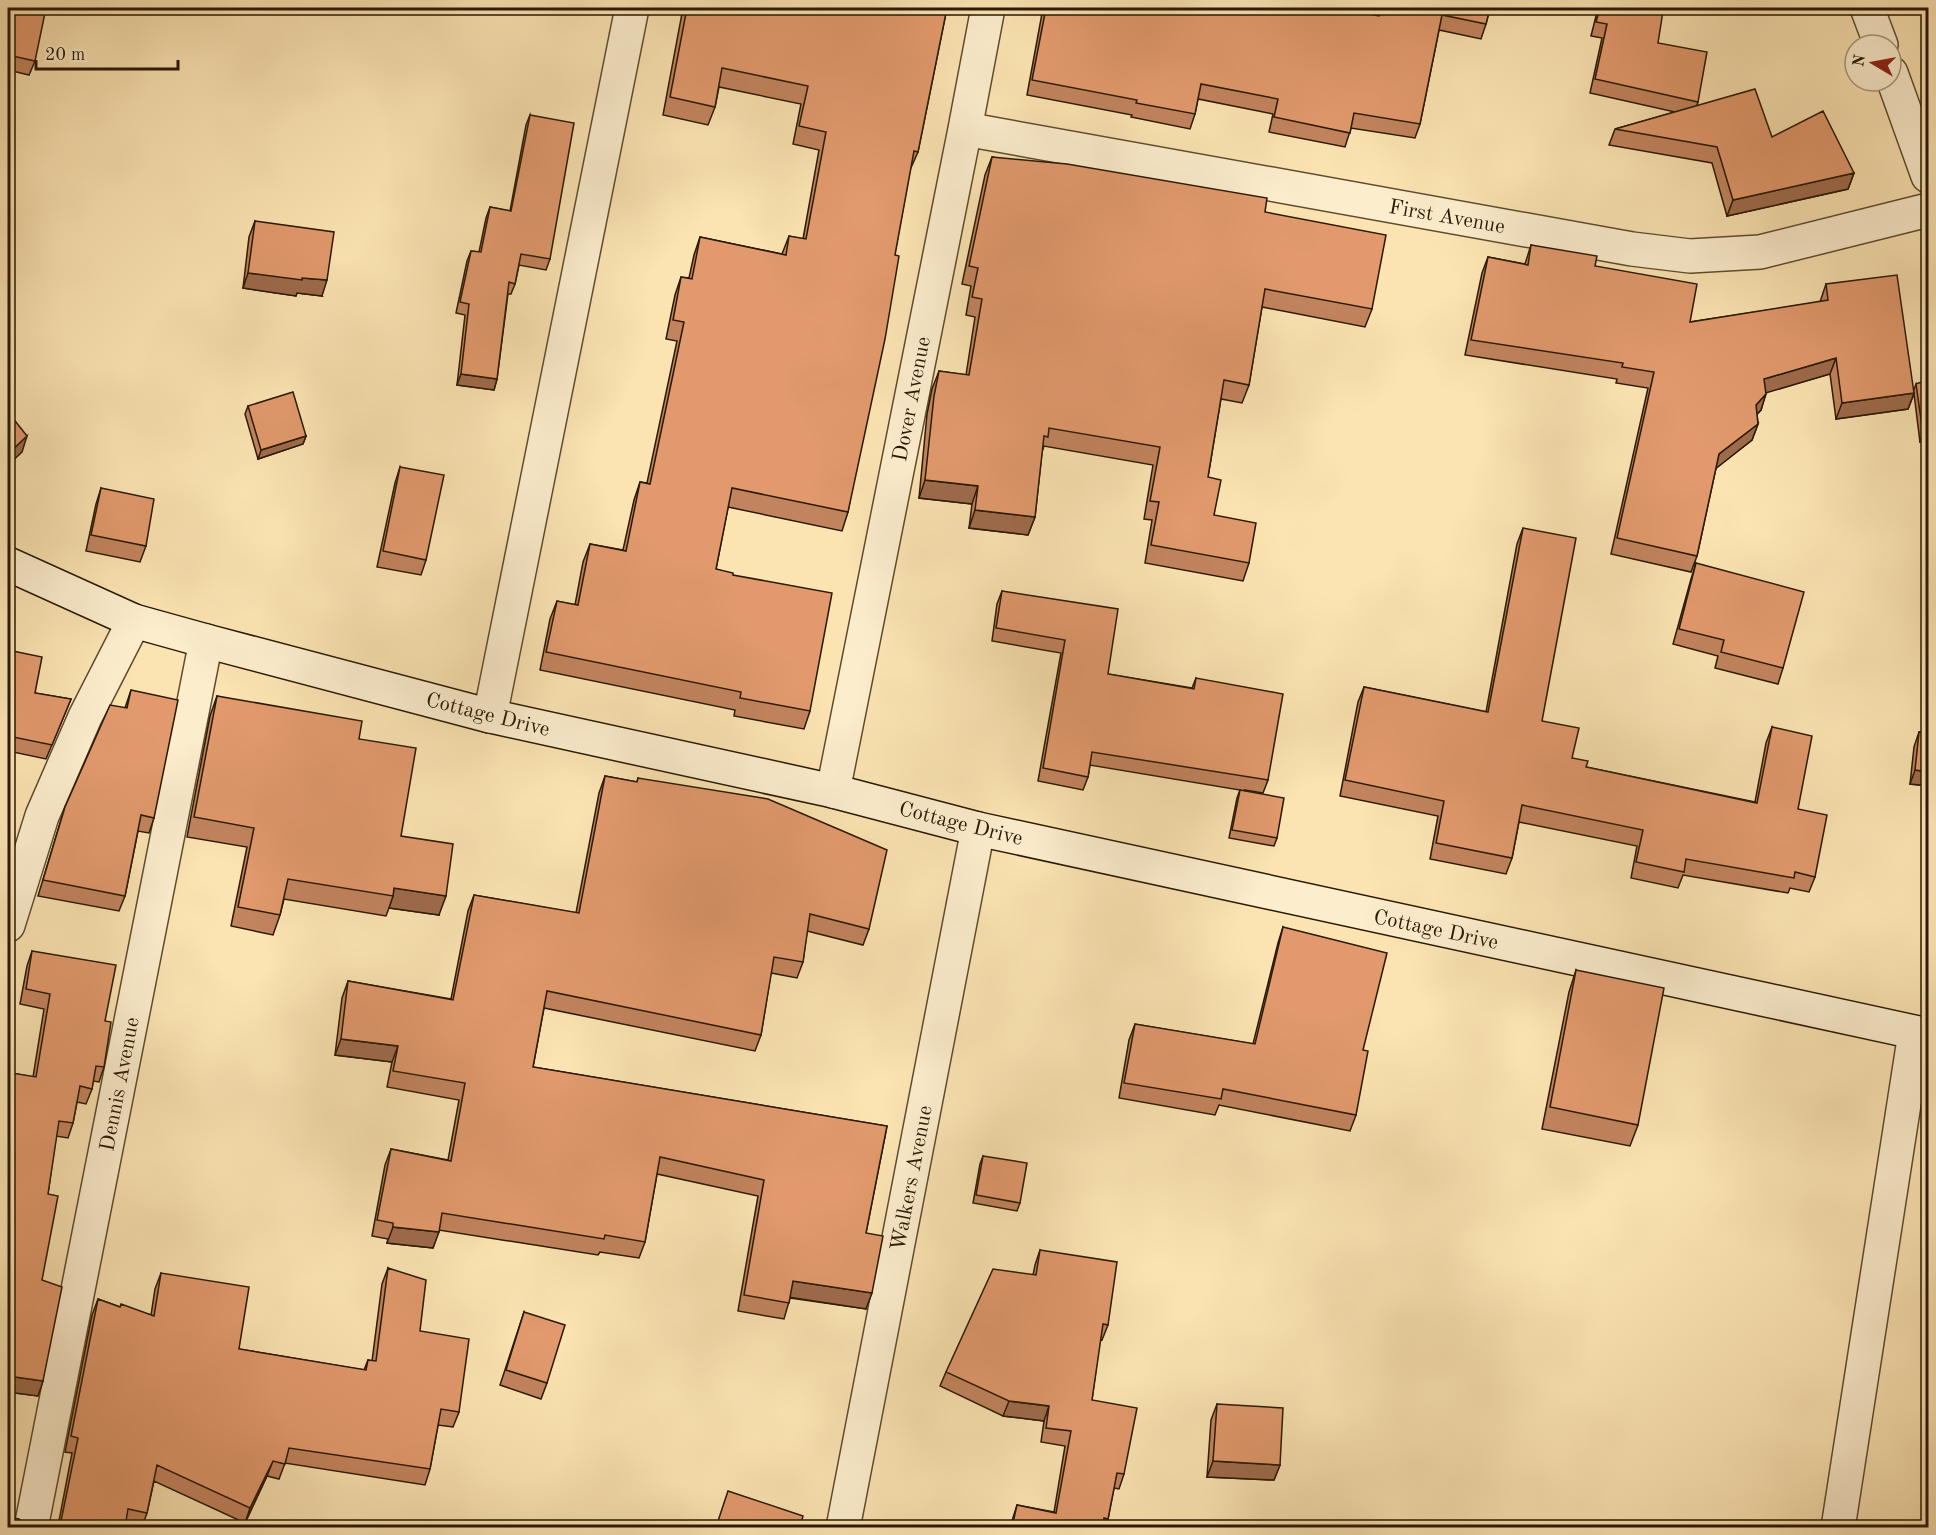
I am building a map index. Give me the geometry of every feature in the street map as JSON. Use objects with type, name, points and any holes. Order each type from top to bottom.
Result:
[{"type":"street","points":[[490,716],[632,8]]},
{"type":"street","name":"Dover Avenue","points":[[833,791],[988,8]]},
{"type":"street","points":[[1867,8],[1876,33]]},
{"type":"street","points":[[1898,93],[1929,176]]},
{"type":"street","name":"First Avenue","points":[[965,129],[1632,249],[1690,256],[1760,252],[1929,210]]},
{"type":"street","name":"Cottage Drive","points":[[8,564],[134,621],[490,716],[833,791],[978,829],[1922,1034]]},
{"type":"street","points":[[8,925],[42,816],[85,717],[134,621]]},
{"type":"street","name":"Dennis Avenue","points":[[31,1527],[206,641]]},
{"type":"street","name":"Walkers Avenue","points":[[843,1527],[978,829]]},
{"type":"street","points":[[1838,1527],[1922,1034]]},
{"type":"building","points":[[8,8],[46,8],[35,61],[8,55]]},
{"type":"building","points":[[687,8],[947,8],[918,152],[914,151],[895,255],[899,256],[885,339],[848,512],[732,488],[716,569],[733,573],[733,575],[832,593],[810,711],[740,698],[741,692],[546,652],[557,601],[578,605],[590,544],[626,551],[640,482],[650,484],[684,322],[673,320],[681,277],[692,279],[700,237],[786,255],[789,236],[806,239],[826,132],[799,126],[808,86],[722,68],[715,107],[670,97]]},
{"type":"building","points":[[1046,8],[1338,8],[1379,16],[1381,8],[1490,8],[1486,24],[1442,15],[1420,124],[1354,113],[1350,133],[1274,117],[1278,99],[1201,84],[1195,114],[1136,103],[1137,100],[1032,80]]},
{"type":"building","points":[[1600,8],[1647,8],[1663,11],[1658,43],[1707,52],[1698,102],[1595,79],[1607,24],[1596,22]]},
{"type":"building","points":[[1755,89],[1772,137],[1823,111],[1854,173],[1733,200],[1717,147],[1615,129]]},
{"type":"building","points":[[530,115],[574,123],[550,259],[521,254],[515,284],[509,282],[497,379],[461,374],[469,304],[460,302],[471,251],[481,252],[490,207],[511,211]]},
{"type":"building","points":[[992,157],[1067,164],[1267,198],[1265,212],[1386,235],[1372,309],[1265,289],[1249,385],[1224,380],[1208,477],[1221,480],[1214,515],[1256,523],[1249,563],[1151,545],[1159,502],[1150,501],[1160,447],[1049,428],[1048,437],[1044,436],[1035,517],[975,510],[978,486],[925,480],[939,371],[969,375],[982,299],[972,297],[978,268],[969,266]]},
{"type":"building","points":[[255,221],[334,232],[327,280],[302,278],[302,280],[248,273]]},
{"type":"building","points":[[1531,245],[1597,256],[1595,266],[1697,284],[1690,322],[1828,300],[1826,284],[1897,275],[1914,393],[1842,403],[1836,358],[1764,379],[1766,394],[1756,405],[1758,424],[1719,454],[1697,556],[1617,538],[1654,372],[1622,367],[1623,363],[1471,340],[1488,257],[1528,265]]},
{"type":"building","points":[[1929,379],[1929,432],[1923,433],[1916,384]]},
{"type":"building","points":[[293,392],[306,436],[261,450],[248,406]]},
{"type":"building","points":[[8,412],[27,436],[8,454]]},
{"type":"building","points":[[400,467],[444,475],[426,560],[383,551]]},
{"type":"building","points":[[101,488],[154,499],[146,546],[91,535]]},
{"type":"building","points":[[1523,528],[1576,538],[1542,721],[1579,728],[1572,758],[1588,761],[1586,767],[1757,803],[1772,727],[1812,736],[1798,809],[1827,815],[1815,877],[1795,872],[1794,878],[1686,859],[1684,872],[1636,862],[1643,830],[1522,805],[1512,858],[1436,843],[1444,801],[1345,780],[1364,687],[1488,712]]},
{"type":"building","points":[[1696,563],[1804,592],[1783,668],[1721,652],[1724,640],[1679,629]]},
{"type":"building","points":[[1002,591],[1118,609],[1108,674],[1194,689],[1196,678],[1283,694],[1268,780],[1092,752],[1088,777],[1043,768],[1065,640],[996,628]]},
{"type":"building","points":[[8,650],[42,657],[35,693],[71,699],[52,745],[8,736]]},
{"type":"building","points":[[131,690],[178,700],[154,818],[141,815],[125,896],[43,880],[65,807],[110,705],[127,708]]},
{"type":"building","points":[[217,696],[362,721],[359,739],[416,748],[401,836],[453,844],[446,896],[394,888],[393,896],[288,879],[280,915],[238,907],[254,828],[194,817]]},
{"type":"building","points":[[1919,732],[1929,734],[1929,772],[1915,770]]},
{"type":"building","points":[[605,776],[637,782],[638,778],[768,799],[887,850],[869,929],[810,914],[803,962],[774,957],[761,1035],[547,991],[533,1067],[887,1126],[866,1233],[883,1236],[872,1293],[793,1281],[789,1303],[744,1295],[764,1180],[660,1157],[645,1242],[605,1235],[604,1239],[442,1213],[439,1232],[393,1227],[393,1223],[377,1220],[391,1149],[451,1161],[465,1083],[393,1071],[398,1046],[341,1039],[348,981],[453,1000],[474,895],[579,913]]},
{"type":"building","points":[[1240,790],[1284,798],[1277,838],[1232,830]]},
{"type":"building","points":[[1283,927],[1387,953],[1363,1050],[1368,1051],[1356,1115],[1223,1089],[1221,1099],[1124,1083],[1135,1024],[1255,1044]]},
{"type":"building","points":[[32,951],[116,965],[105,1021],[111,1022],[104,1067],[96,1066],[92,1089],[80,1086],[73,1123],[59,1121],[48,1194],[58,1196],[42,1280],[62,1287],[43,1381],[8,1376],[8,1097],[12,1073],[36,1077],[50,994],[26,989]]},
{"type":"building","points":[[1576,970],[1664,988],[1638,1125],[1550,1107]]},
{"type":"building","points":[[983,1156],[1027,1163],[1020,1203],[976,1195]]},
{"type":"building","points":[[1040,1250],[1117,1262],[1108,1325],[1103,1324],[1092,1400],[1137,1408],[1124,1474],[1117,1473],[1108,1519],[1104,1518],[1103,1527],[1012,1527],[1017,1505],[1056,1513],[1071,1431],[1046,1428],[1049,1406],[1009,1401],[946,1372],[993,1269],[1036,1275]]},
{"type":"building","points":[[388,1268],[426,1280],[420,1331],[469,1339],[459,1412],[441,1409],[430,1469],[289,1448],[285,1464],[273,1461],[250,1508],[157,1465],[147,1513],[128,1509],[125,1527],[47,1527],[60,1526],[78,1438],[71,1436],[98,1299],[120,1307],[121,1304],[154,1316],[161,1273],[249,1287],[239,1349],[366,1370],[368,1360],[376,1361]]},
{"type":"building","points":[[524,1312],[565,1325],[547,1383],[506,1370]]},
{"type":"building","points":[[1217,1404],[1283,1408],[1280,1465],[1213,1461]]},
{"type":"building","points":[[728,1491],[803,1516],[800,1527],[716,1527]]},
{"type":"building","points":[[8,1517],[19,1519],[26,1527],[8,1527]]}]
